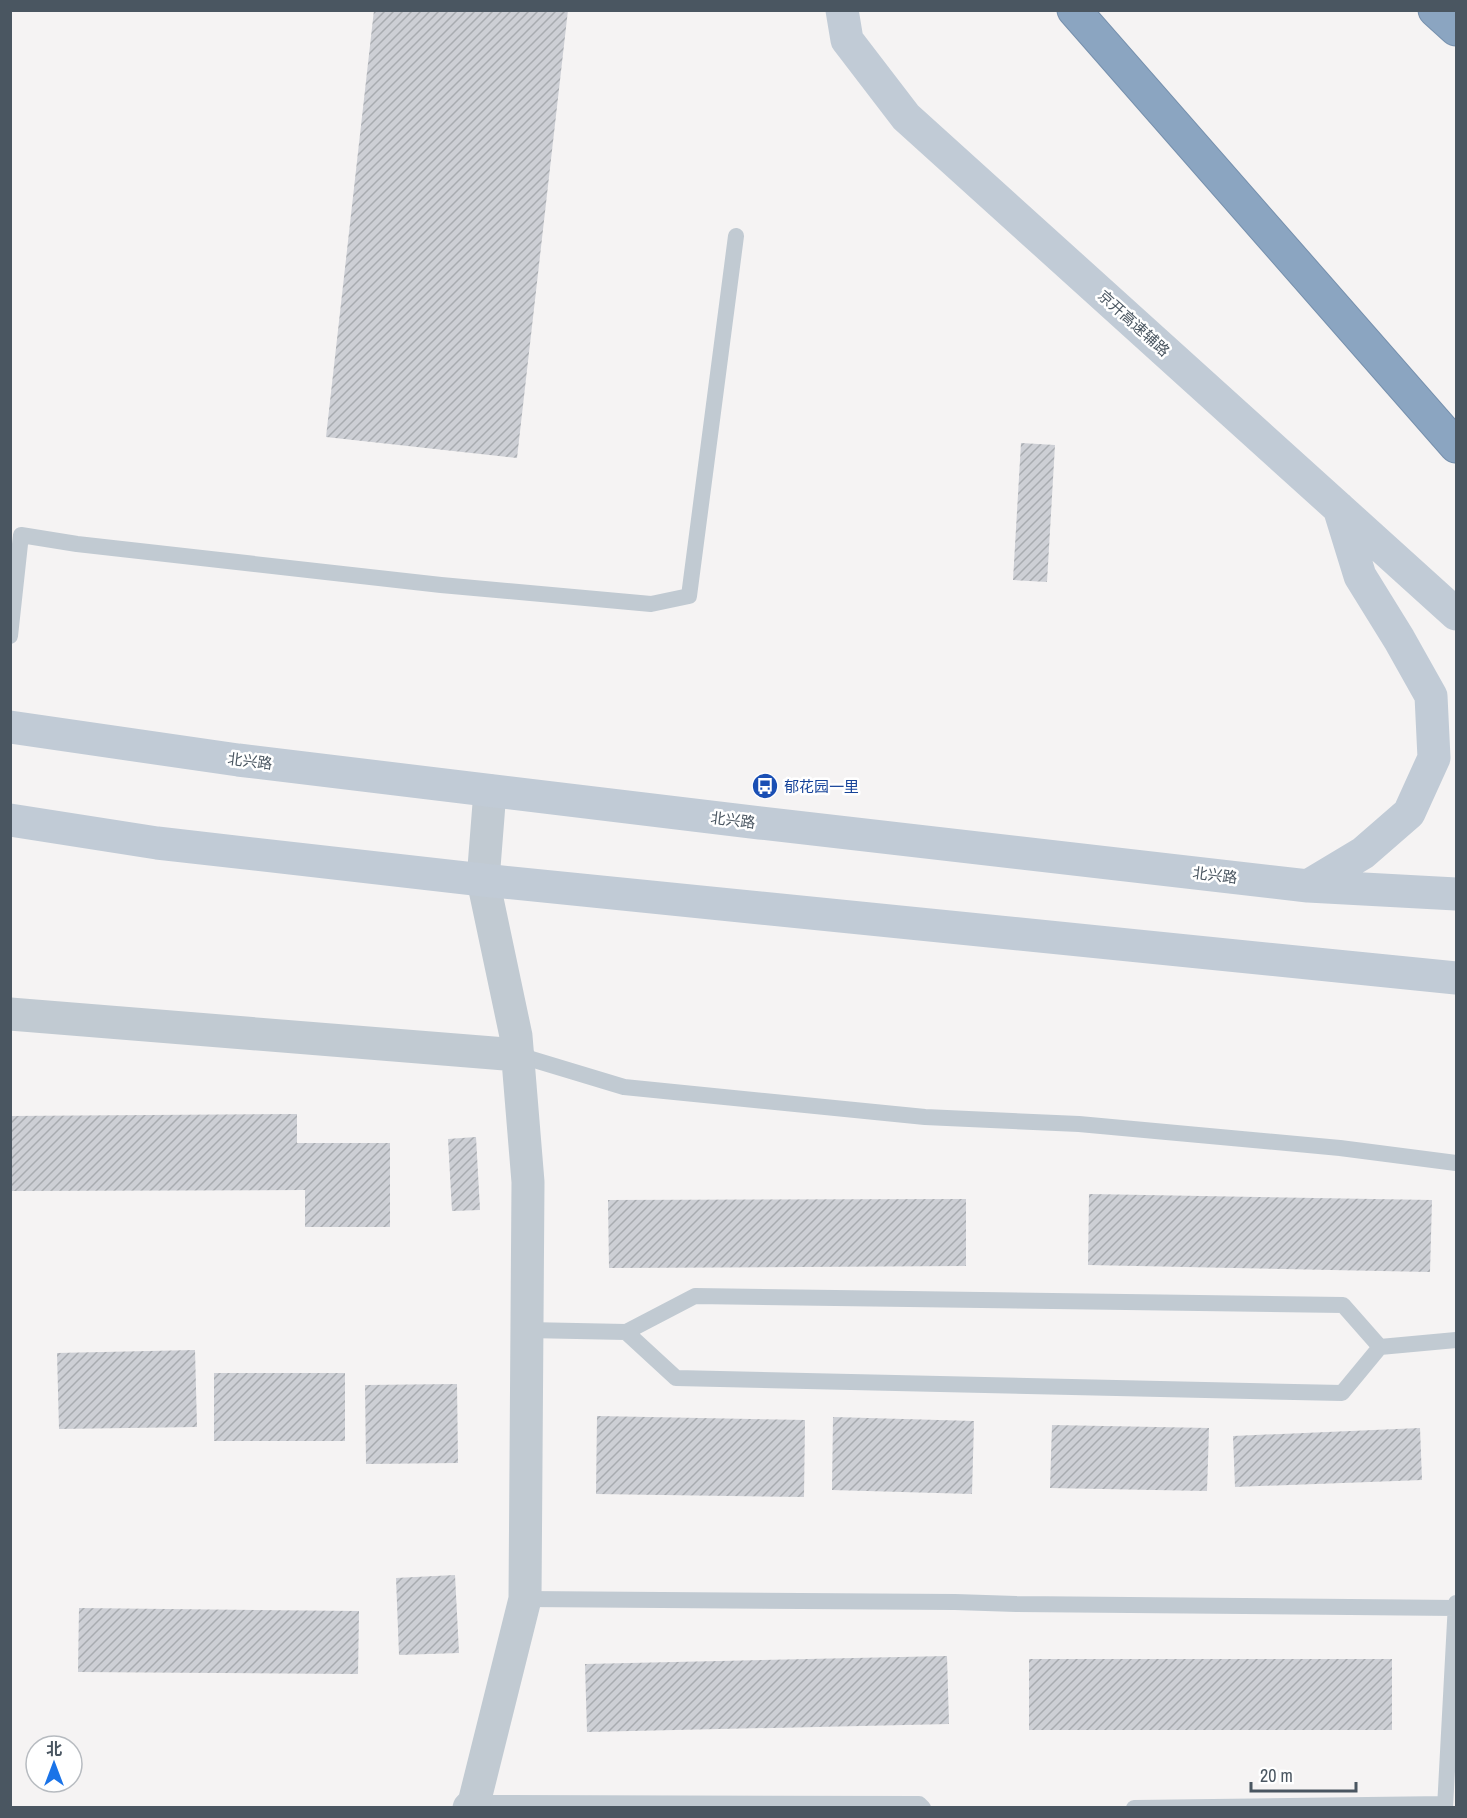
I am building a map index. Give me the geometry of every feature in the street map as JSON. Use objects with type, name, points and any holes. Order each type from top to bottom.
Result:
[{"type":"highway","points":[[1074,10],[1456,446]]},
{"type":"highway","points":[[1435,10],[1456,29]]},
{"type":"main road","name":"京开高速辅路","points":[[842,10],[848,40],[906,117],[1456,614]]},
{"type":"main road","points":[[1308,886],[1363,853],[1409,813],[1434,758],[1431,696],[1360,576],[1339,508]]},
{"type":"main road","name":"北兴路","points":[[10,727],[238,760],[490,791],[1308,886],[1456,894]]},
{"type":"main road","points":[[10,820],[157,843],[483,880],[1456,978]]},
{"type":"street","points":[[471,1805],[525,1599],[528,1182],[516,1036],[483,880],[490,791]]},
{"type":"street","points":[[10,1014],[518,1055]]},
{"type":"lane","points":[[10,636],[21,535],[77,544],[441,585],[651,604],[689,596],[736,236]]},
{"type":"lane","points":[[518,1055],[624,1087],[925,1117],[1091,1125],[1340,1148],[1456,1163]]},
{"type":"lane","points":[[527,1330],[626,1332],[695,1296],[1343,1305],[1380,1347]]},
{"type":"lane","points":[[626,1332],[676,1378],[1342,1393],[1380,1347],[1456,1340]]},
{"type":"lane","points":[[525,1599],[1456,1608]]},
{"type":"lane","points":[[1134,1808],[1445,1806],[1456,1603]]},
{"type":"lane","points":[[471,1805],[919,1804],[923,1808]]},
{"type":"building","points":[[374,10],[568,10],[517,458],[326,437]]},
{"type":"building","points":[[1021,443],[1055,445],[1047,582],[1013,580]]},
{"type":"building","points":[[297,1114],[297,1143],[390,1143],[390,1227],[305,1227],[305,1190],[10,1191],[10,1116]]},
{"type":"building","points":[[476,1137],[480,1210],[452,1211],[448,1139]]},
{"type":"building","points":[[1089,1194],[1432,1200],[1430,1272],[1088,1265]]},
{"type":"building","points":[[966,1199],[966,1266],[609,1268],[608,1200]]},
{"type":"building","points":[[195,1350],[197,1427],[59,1429],[57,1353]]},
{"type":"building","points":[[214,1373],[345,1373],[345,1441],[214,1441]]},
{"type":"building","points":[[457,1384],[458,1463],[366,1464],[365,1385]]},
{"type":"building","points":[[597,1416],[805,1420],[804,1497],[596,1494]]},
{"type":"building","points":[[833,1417],[974,1421],[972,1494],[832,1490]]},
{"type":"building","points":[[1052,1425],[1209,1428],[1207,1491],[1050,1488]]},
{"type":"building","points":[[1420,1428],[1422,1480],[1235,1487],[1233,1436]]},
{"type":"building","points":[[455,1575],[459,1653],[399,1655],[396,1578]]},
{"type":"building","points":[[79,1608],[359,1611],[358,1674],[78,1672]]},
{"type":"building","points":[[947,1656],[949,1724],[587,1732],[585,1664]]},
{"type":"building","points":[[1029,1659],[1392,1659],[1392,1730],[1029,1730]]},
{"type":"place","name":"郁花园一里","points":[[765,786]]}]
